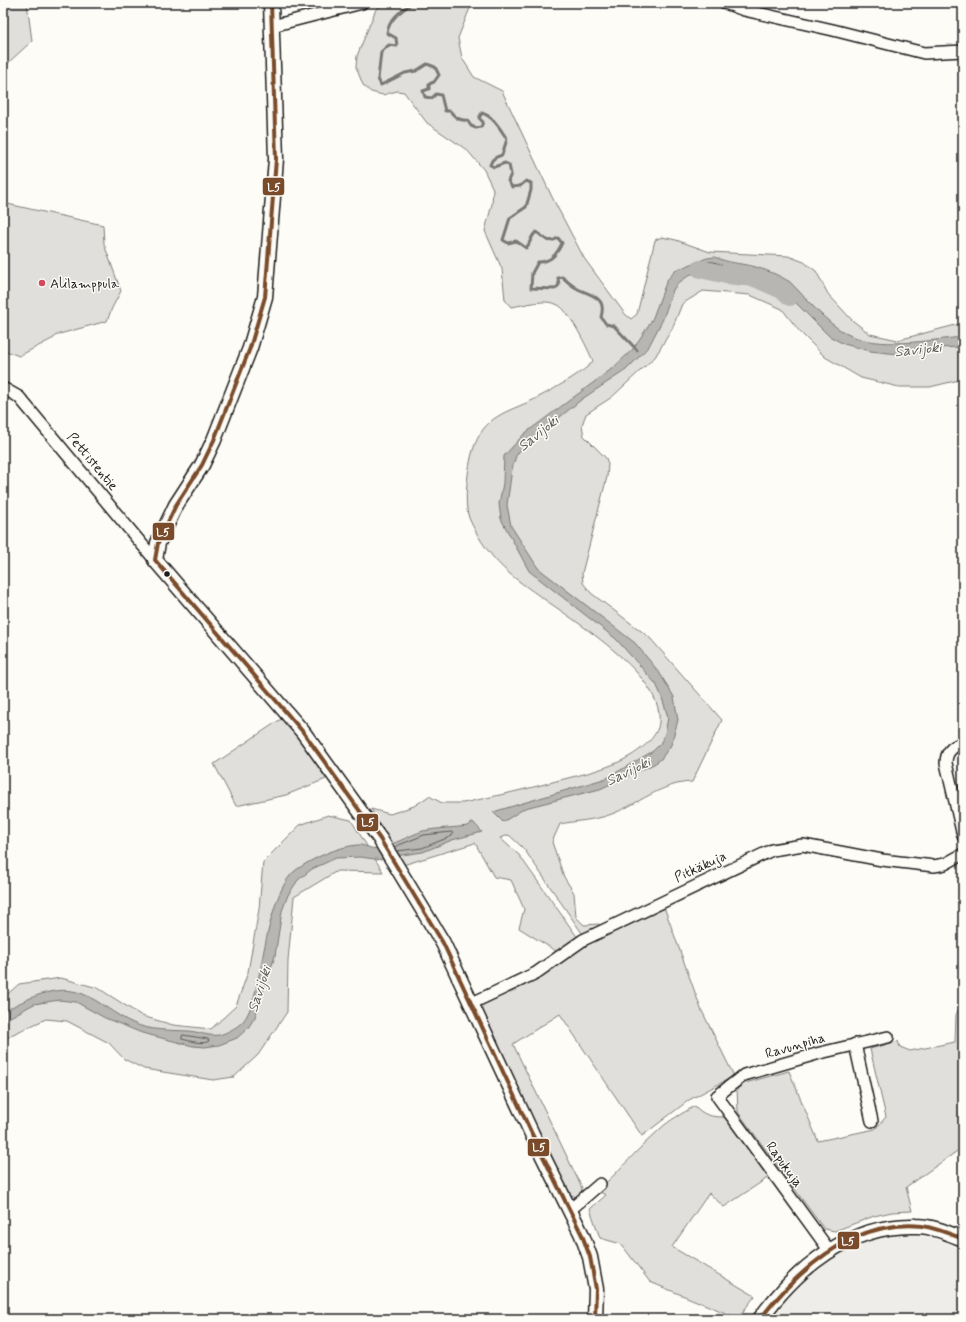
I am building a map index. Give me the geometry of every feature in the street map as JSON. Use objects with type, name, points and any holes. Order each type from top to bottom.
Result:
[{"type":"street","points":[[271,3],[276,159],[265,297],[250,348],[214,440],[202,465],[176,505],[158,543],[155,560],[303,732],[380,839],[443,943],[470,1004],[582,1235],[590,1257],[596,1289],[595,1319]]},
{"type":"street","points":[[272,26],[362,3]]},
{"type":"street","points":[[725,3],[744,10],[833,30],[924,53],[963,51]]},
{"type":"street","name":"Pettistentie","points":[[3,388],[19,397],[155,560]]},
{"type":"street","points":[[963,743],[951,748],[946,758],[946,763],[963,836]]},
{"type":"street","name":"Pitkäkuja","points":[[470,1004],[536,974],[583,940],[772,850],[803,845],[868,858],[934,866],[945,864],[963,854]]},
{"type":"street","name":"Ravunpiha","points":[[717,1096],[744,1075],[855,1044],[888,1037]]},
{"type":"street","points":[[855,1044],[872,1121]]},
{"type":"street","name":"Rapukuja","points":[[717,1096],[828,1250]]},
{"type":"street","points":[[570,1210],[600,1184]]},
{"type":"street","points":[[760,1319],[792,1279],[809,1264],[828,1250],[868,1233],[896,1227],[917,1226],[942,1230],[963,1239]]},
{"type":"shaded area","points":[[3,3],[27,3],[32,41],[10,61],[3,71]]},
{"type":"shaded area","points":[[385,3],[472,3],[458,38],[462,58],[474,77],[502,91],[552,197],[584,258],[625,314],[631,319],[637,314],[655,240],[662,237],[676,240],[710,252],[788,256],[804,262],[816,271],[828,294],[852,320],[870,334],[898,340],[963,323],[963,379],[930,387],[899,387],[861,378],[825,357],[800,332],[782,309],[750,295],[703,291],[682,304],[672,329],[655,357],[612,397],[586,414],[582,425],[584,436],[606,458],[608,464],[607,477],[582,573],[583,583],[591,593],[649,637],[722,720],[692,782],[680,783],[659,790],[620,811],[604,817],[560,824],[552,842],[564,877],[574,893],[576,917],[584,925],[599,924],[602,927],[584,936],[524,849],[509,835],[500,838],[519,855],[578,938],[559,953],[519,928],[524,909],[511,880],[494,877],[475,843],[403,865],[371,809],[390,814],[414,806],[429,796],[442,803],[463,803],[597,770],[615,764],[632,755],[650,741],[656,732],[659,722],[656,701],[643,681],[624,660],[601,640],[510,574],[486,549],[469,518],[466,494],[469,465],[473,450],[483,429],[497,417],[559,386],[584,370],[593,361],[573,322],[558,305],[542,302],[511,307],[505,300],[502,269],[485,231],[492,204],[493,189],[484,170],[467,150],[427,123],[404,92],[397,91],[383,95],[371,92],[363,85],[356,67],[357,56],[376,9]]},
{"type":"shaded area","points":[[3,203],[103,225],[104,244],[121,291],[107,321],[56,335],[54,338],[19,356],[3,350]]},
{"type":"shaded area","points":[[281,719],[301,740],[326,779],[286,795],[236,806],[214,764]]},
{"type":"shaded area","points":[[328,815],[351,820],[383,872],[337,871],[294,897],[288,960],[287,1012],[258,1055],[234,1077],[213,1080],[144,1069],[124,1059],[109,1043],[67,1021],[46,1019],[11,1035],[3,1043],[3,998],[19,984],[61,978],[98,988],[142,1016],[173,1025],[211,1029],[236,1006],[248,972],[259,909],[263,862],[300,825]]},
{"type":"shaded area","points":[[663,904],[701,1009],[734,1076],[689,1100],[642,1136],[560,1014],[513,1044],[582,1188],[581,1193],[576,1197],[566,1193],[478,1005],[578,947]]},
{"type":"shaded area","points":[[963,999],[963,1147],[906,1187],[912,1211],[892,1212],[874,1216],[835,1231],[824,1229],[738,1112],[737,1089],[745,1083],[789,1071],[818,1141],[875,1129],[886,1117],[870,1049],[898,1041],[900,1047],[910,1051],[955,1042],[956,1015]]},
{"type":"shaded area","points":[[695,1106],[701,1112],[708,1115],[724,1117],[769,1177],[724,1207],[709,1193],[672,1247],[755,1296],[738,1318],[650,1282],[621,1244],[600,1238],[590,1209],[606,1195],[597,1191],[651,1137],[667,1123]]},
{"type":"shaded area","points":[[895,1235],[916,1235],[938,1239],[963,1250],[963,1319],[785,1319],[774,1310],[796,1283],[831,1257],[872,1239]]},
{"type":"water","points":[[715,257],[729,262],[752,266],[786,279],[831,323],[847,334],[860,339],[874,342],[904,343],[963,337],[963,347],[935,348],[907,355],[870,351],[844,344],[829,336],[789,296],[766,282],[747,277],[724,274],[691,274],[677,284],[673,290],[663,319],[649,346],[638,358],[626,370],[582,399],[521,449],[516,456],[512,469],[507,505],[511,526],[538,568],[635,643],[659,672],[674,697],[678,720],[671,745],[661,759],[654,764],[600,789],[525,808],[503,822],[493,812],[607,778],[653,751],[660,744],[665,734],[668,717],[656,684],[616,639],[529,571],[501,519],[499,504],[503,483],[504,456],[524,434],[613,368],[633,349],[652,320],[667,280],[676,270],[707,258]]},
{"type":"water","points":[[473,822],[482,832],[452,840],[423,852],[395,856],[382,860],[360,857],[336,858],[312,869],[298,880],[288,895],[282,911],[275,956],[255,1017],[248,1028],[237,1038],[219,1045],[205,1047],[193,1046],[142,1033],[105,1018],[76,1002],[59,1000],[34,1004],[3,1021],[3,1012],[12,1007],[42,994],[62,990],[83,994],[126,1020],[140,1026],[160,1030],[189,1031],[212,1035],[220,1035],[225,1033],[240,1024],[249,1012],[254,997],[274,910],[287,880],[296,870],[317,857],[341,848],[360,845],[378,848],[390,845],[423,831],[468,826]]},
{"type":"waterway","points":[[412,3],[393,19],[388,28],[387,33],[396,38],[397,46],[389,45],[381,52],[378,79],[381,85],[405,73],[416,71],[427,64],[435,67],[439,75],[434,82],[429,84],[429,89],[423,91],[425,97],[432,98],[436,94],[441,95],[445,111],[450,111],[459,119],[467,120],[471,126],[476,128],[481,127],[483,122],[479,118],[482,113],[493,120],[507,139],[502,155],[493,159],[490,165],[494,167],[505,163],[509,165],[511,174],[508,181],[512,187],[520,186],[526,181],[531,183],[531,190],[526,207],[510,218],[503,240],[508,243],[516,241],[526,248],[536,232],[546,240],[551,241],[558,238],[562,243],[553,257],[547,261],[538,262],[532,273],[531,288],[555,289],[559,285],[558,278],[562,277],[576,288],[597,298],[602,305],[601,317],[606,324],[614,326],[637,350]]},
{"type":"waterway","name":"Savijoki","points":[[700,269],[727,275],[755,278],[784,291],[790,297]]},
{"type":"transit line","name":"L5","points":[[271,3],[276,159],[265,297],[250,348],[214,440],[202,465],[176,505],[158,543],[155,560],[303,732],[380,839],[443,943],[532,1134],[582,1235],[590,1257],[596,1289],[595,1319]]},
{"type":"transit line","name":"L5","points":[[760,1319],[775,1300],[810,1266],[830,1251],[851,1239],[873,1231],[897,1226],[922,1226],[943,1231],[963,1239]]},
{"type":"place","name":"Alilamppula","points":[[42,283]]}]
